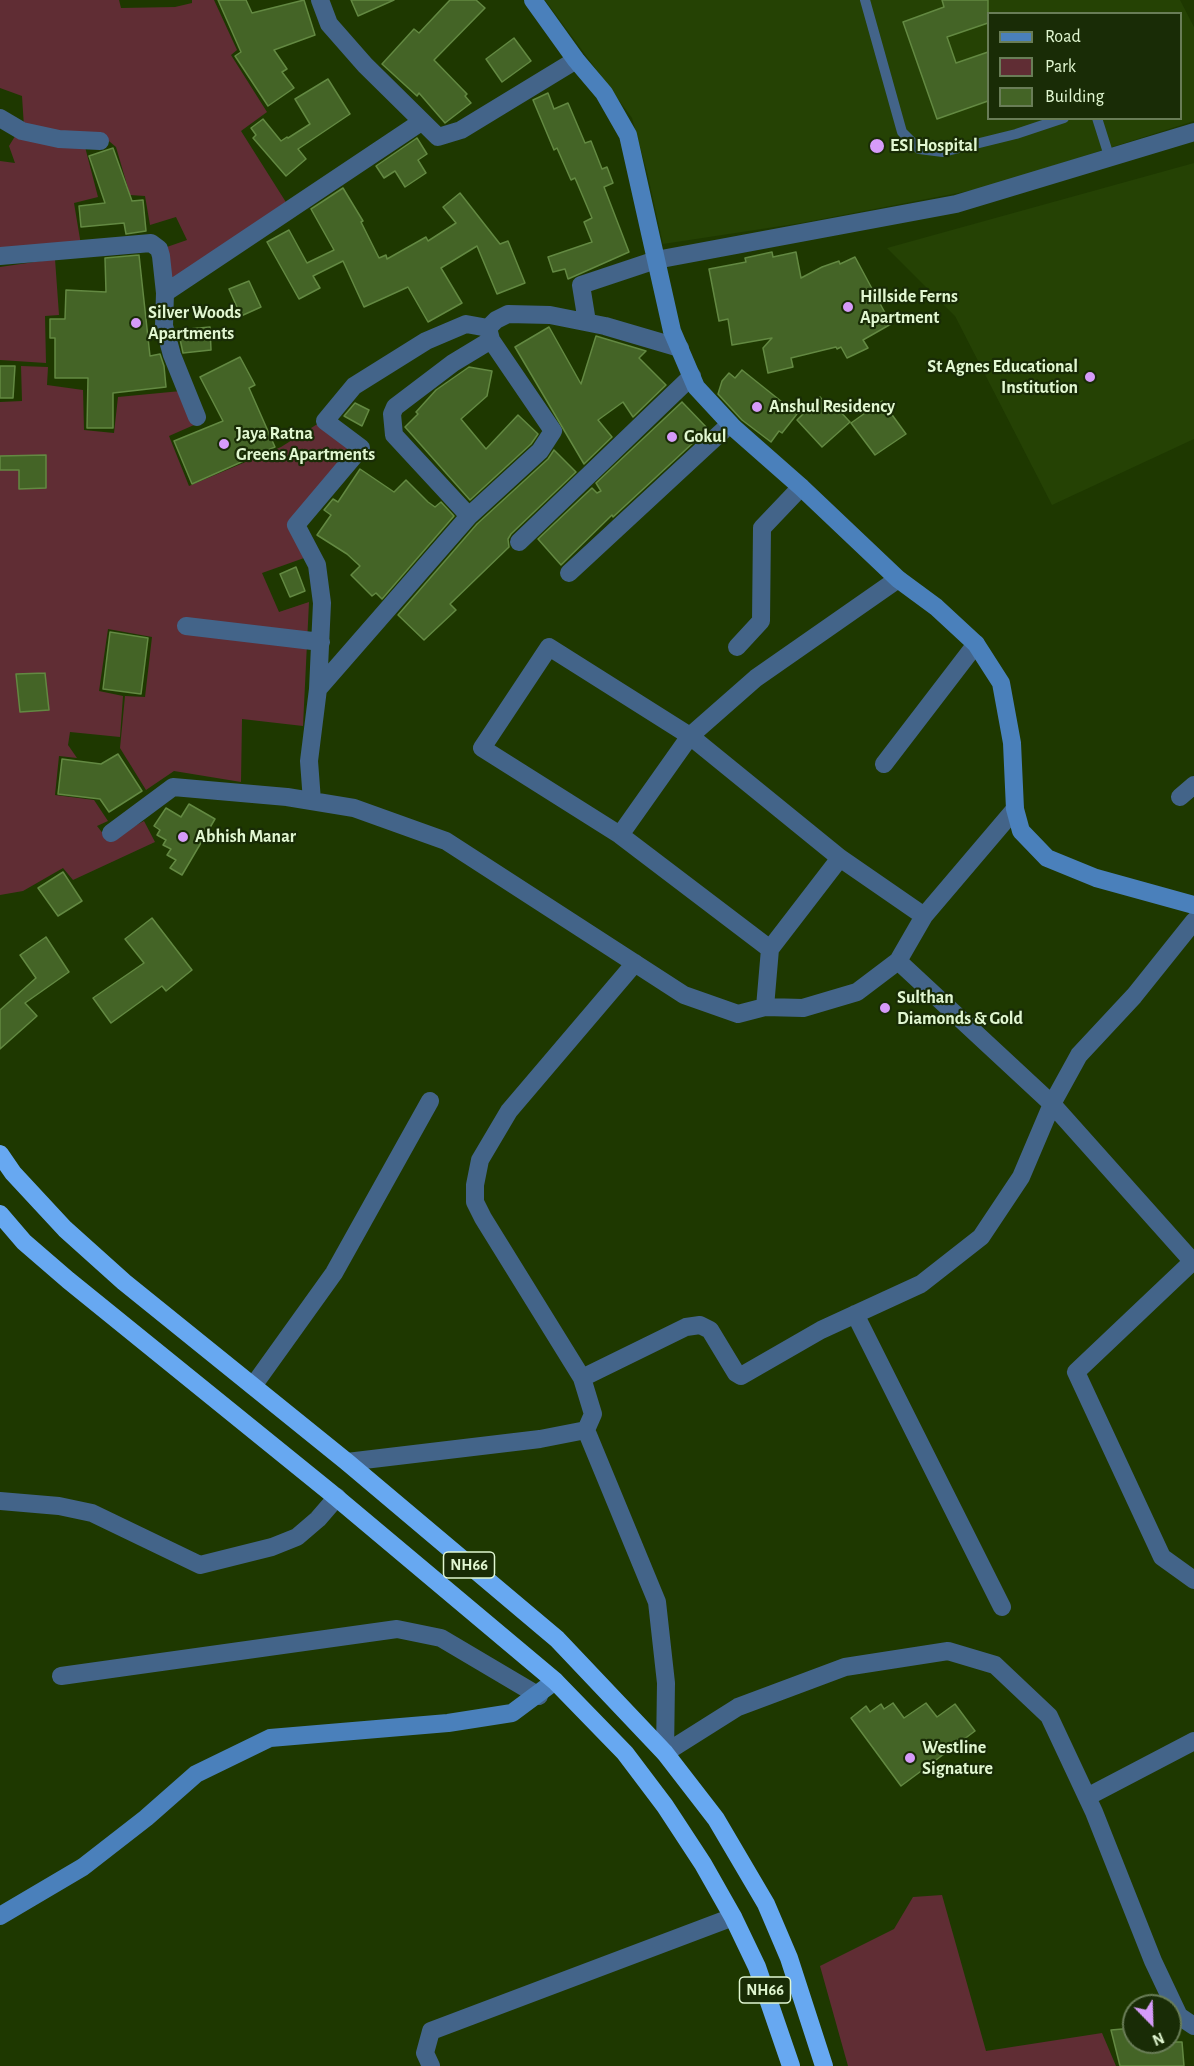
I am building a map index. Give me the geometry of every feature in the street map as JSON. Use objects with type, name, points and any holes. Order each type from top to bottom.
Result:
[{"type":"highway","name":"NH66","points":[[0,1154],[13,1173],[65,1229],[124,1282],[347,1462],[557,1639],[665,1753],[716,1819],[766,1904],[789,1958],[824,2066]]},
{"type":"highway","name":"NH66","points":[[0,1214],[24,1242],[68,1280],[337,1497],[555,1681],[625,1754],[703,1864],[733,1917],[757,1967],[791,2066]]},
{"type":"street","points":[[320,0],[329,24],[421,122],[438,137],[461,130],[576,60]]},
{"type":"street","points":[[533,0],[576,60],[604,93],[628,135],[672,331],[696,387],[730,424],[801,487],[898,579],[936,607],[976,644],[1001,683],[1012,742],[1015,809],[1021,831],[1047,858],[1096,878],[1194,905]]},
{"type":"street","points":[[0,118],[22,132],[58,139],[100,141]]},
{"type":"street","points":[[165,293],[421,122]]},
{"type":"street","points":[[586,322],[581,285],[657,260],[956,204],[1194,132]]},
{"type":"street","points":[[0,256],[152,243],[159,249],[161,256],[165,293],[164,326],[172,356],[197,417]]},
{"type":"street","points":[[469,516],[394,435],[392,414],[395,407],[489,334],[496,320],[508,314],[550,315],[586,322],[680,348]]},
{"type":"street","points":[[312,801],[309,761],[318,689],[322,603],[317,565],[296,525],[361,448],[325,421],[354,386],[426,341],[466,324],[489,334],[553,431],[540,451],[469,516],[318,689]]},
{"type":"street","points":[[519,542],[692,376]]},
{"type":"street","points":[[570,573],[730,424]]},
{"type":"street","points":[[737,647],[761,621],[762,528],[801,487]]},
{"type":"street","points":[[620,835],[690,736],[756,678],[898,579]]},
{"type":"street","points":[[186,626],[321,642]]},
{"type":"street","points":[[884,764],[976,644]]},
{"type":"street","points":[[770,949],[620,835],[482,748],[549,647],[690,736],[840,858],[924,916]]},
{"type":"street","points":[[111,833],[173,787],[312,801],[354,808],[446,842],[684,994],[738,1014],[765,1007],[803,1008],[857,992],[898,961],[924,916],[1015,809]]},
{"type":"street","points":[[765,1007],[770,949],[840,858]]},
{"type":"street","points":[[582,1378],[686,1327],[700,1325],[710,1330],[736,1373],[741,1376],[821,1330],[921,1284],[981,1237],[1021,1178],[1052,1104],[1079,1055],[1134,996],[1194,921]]},
{"type":"street","points":[[898,961],[1052,1104],[1193,1262],[1077,1372],[1162,1557],[1194,1580]]},
{"type":"street","points":[[635,963],[509,1111],[480,1160],[474,1185],[474,1202],[582,1378],[593,1414],[586,1430],[657,1602],[666,1683],[665,1753]]},
{"type":"street","points":[[253,1386],[334,1273],[430,1101]]},
{"type":"street","points":[[855,1314],[1002,1607]]},
{"type":"street","points":[[347,1462],[540,1439],[586,1430]]},
{"type":"street","points":[[0,1501],[59,1506],[92,1512],[200,1565],[272,1547],[297,1537],[318,1519],[337,1497]]},
{"type":"street","points":[[61,1676],[397,1629],[441,1638],[539,1696]]},
{"type":"street","points":[[665,1753],[738,1707],[845,1667],[948,1651],[995,1665],[1049,1716],[1087,1797],[1179,2016],[1194,2026]]},
{"type":"street","points":[[0,1916],[83,1867],[146,1818],[196,1774],[270,1738],[448,1723],[512,1713],[539,1696],[555,1681]]},
{"type":"street","points":[[1087,1797],[1194,1741]]},
{"type":"street","points":[[431,2066],[425,2053],[431,2031],[733,1917]]},
{"type":"lane","points":[[865,0],[902,132],[919,149],[942,152],[1016,134],[1058,120]]},
{"type":"lane","points":[[1098,120],[1110,159]]},
{"type":"shaded area","name":"ESI Hospital","points":[[545,0],[1180,0],[1194,27],[1194,121],[984,188],[801,223],[663,244],[632,118]]},
{"type":"shaded area","name":"St Agnes Educational Institution","points":[[1194,163],[1194,439],[1052,505],[955,316],[887,248]]},
{"type":"green space","points":[[0,0],[119,0],[121,8],[175,7],[192,3],[192,0],[214,0],[237,50],[231,55],[267,112],[241,131],[289,207],[171,283],[164,248],[187,240],[176,217],[150,225],[145,196],[130,195],[116,147],[103,136],[24,127],[22,96],[0,88]]},
{"type":"green space","points":[[17,133],[84,143],[98,197],[74,203],[81,245],[0,255],[0,161],[15,163],[9,146]]},
{"type":"green space","points":[[55,259],[59,315],[45,316],[46,363],[0,360],[0,267]]},
{"type":"green space","points":[[21,366],[48,367],[47,385],[83,390],[84,430],[114,433],[118,397],[181,391],[194,425],[169,436],[189,486],[281,447],[319,423],[354,449],[290,524],[304,558],[262,573],[279,612],[309,602],[303,726],[242,719],[241,782],[174,771],[146,790],[120,748],[125,696],[145,697],[152,637],[108,629],[99,691],[123,696],[120,737],[70,732],[68,745],[77,758],[59,756],[55,795],[94,800],[108,821],[97,826],[108,840],[144,821],[155,842],[73,880],[63,868],[23,891],[0,895],[0,402],[22,401]]},
{"type":"green space","points":[[942,1895],[986,2051],[1102,2033],[1116,2066],[848,2066],[820,1966],[894,1929],[913,1897]]},
{"type":"building","points":[[218,0],[246,0],[252,13],[304,0],[315,35],[274,50],[287,69],[282,72],[294,88],[268,106],[235,56],[241,52]]},
{"type":"building","points":[[351,0],[394,0],[358,16]]},
{"type":"building","points":[[450,0],[476,0],[485,8],[434,60],[467,94],[465,96],[471,103],[445,123],[419,93],[417,96],[382,64],[414,29],[419,33]]},
{"type":"building","points":[[942,0],[988,0],[987,23],[947,37],[956,63],[987,52],[987,101],[937,119],[903,22],[944,7]]},
{"type":"building","points":[[514,38],[531,61],[502,82],[486,59]]},
{"type":"building","points":[[328,79],[350,114],[298,149],[306,159],[286,176],[253,138],[256,135],[251,128],[263,119],[281,141],[310,124],[295,99]]},
{"type":"building","points":[[548,93],[554,109],[568,103],[585,143],[591,141],[602,169],[607,167],[613,183],[604,187],[629,252],[568,279],[565,269],[553,272],[548,257],[592,242],[584,222],[592,218],[575,178],[571,180],[557,148],[554,150],[533,100]]},
{"type":"building","points":[[417,138],[427,154],[418,160],[426,173],[405,187],[395,171],[384,178],[376,166]]},
{"type":"building","points":[[113,148],[132,201],[143,200],[146,231],[126,234],[124,223],[81,227],[79,206],[105,203],[89,156]]},
{"type":"building","points":[[343,188],[363,221],[361,222],[379,258],[386,255],[387,259],[426,237],[428,241],[456,223],[443,207],[460,193],[500,244],[508,241],[525,283],[497,294],[477,246],[441,268],[462,303],[428,322],[408,287],[364,307],[343,261],[313,276],[320,288],[299,299],[267,242],[289,230],[307,263],[334,250],[311,209]]},
{"type":"building","points":[[772,252],[773,257],[796,252],[801,278],[822,267],[839,261],[840,264],[855,257],[891,324],[863,340],[868,348],[847,358],[841,347],[837,349],[836,347],[791,358],[793,367],[768,373],[763,348],[772,338],[732,345],[728,319],[719,321],[709,269],[746,262],[745,258]]},
{"type":"building","points":[[139,255],[150,356],[160,354],[166,387],[113,393],[113,428],[87,428],[88,378],[55,378],[55,338],[50,338],[50,319],[65,319],[66,290],[106,292],[105,258]]},
{"type":"building","points":[[249,281],[261,307],[241,316],[229,289]]},
{"type":"building","points":[[210,327],[211,350],[183,353],[178,330]]},
{"type":"building","points":[[549,327],[581,384],[596,336],[646,351],[639,358],[666,385],[633,417],[623,402],[598,420],[612,437],[584,464],[515,347]]},
{"type":"building","name":"Jaya Ratna Greens Apartments","points":[[240,357],[255,385],[249,388],[275,447],[192,484],[174,441],[223,421],[200,377]]},
{"type":"building","points":[[0,366],[15,366],[13,398],[0,398]]},
{"type":"building","points":[[469,367],[492,371],[487,396],[461,419],[486,449],[518,415],[538,434],[531,444],[470,500],[405,427],[436,390]]},
{"type":"building","name":"Anshul Residency","points":[[742,370],[797,414],[782,433],[779,431],[771,442],[742,420],[718,394],[722,381],[729,373],[735,378]]},
{"type":"building","points":[[820,397],[833,411],[837,408],[850,422],[822,447],[797,420]]},
{"type":"building","points":[[882,401],[906,434],[875,455],[851,423]]},
{"type":"building","points":[[682,402],[708,429],[613,517],[612,515],[561,565],[538,539],[592,488],[597,493],[601,491],[596,483]]},
{"type":"building","points":[[355,403],[369,410],[362,426],[344,416]]},
{"type":"building","points":[[554,450],[576,472],[511,534],[508,539],[509,547],[450,604],[456,610],[424,640],[398,615],[477,524],[548,459]]},
{"type":"building","points":[[46,455],[46,488],[19,489],[19,470],[0,470],[0,456]]},
{"type":"building","points":[[360,469],[394,492],[406,480],[428,502],[435,507],[441,502],[454,516],[382,599],[376,593],[372,596],[351,575],[360,566],[347,554],[317,535],[331,515],[324,510],[333,499],[338,502]]},
{"type":"building","points":[[296,567],[305,591],[290,597],[280,574]]},
{"type":"building","points":[[110,632],[148,638],[141,694],[103,689]]},
{"type":"building","points":[[45,673],[49,710],[20,712],[16,674]]},
{"type":"building","points":[[118,754],[142,791],[109,812],[100,799],[58,794],[62,759],[101,764]]},
{"type":"building","name":"Abhish Manar","points":[[189,804],[215,819],[182,875],[170,868],[176,860],[167,855],[171,849],[163,845],[166,840],[157,835],[160,830],[154,826],[166,808],[181,817]]},
{"type":"building","points":[[63,872],[82,901],[58,916],[38,888]]},
{"type":"building","points":[[152,918],[192,970],[166,991],[162,986],[111,1023],[93,998],[144,963],[125,939]]},
{"type":"building","points":[[46,937],[69,972],[25,1003],[37,1016],[0,1049],[0,1010],[36,978],[20,955]]},
{"type":"building","name":"Westline Signature","points":[[893,1703],[904,1718],[926,1703],[937,1717],[955,1704],[975,1731],[901,1786],[851,1718],[866,1706],[870,1712],[881,1704],[884,1709]]},
{"type":"building","points":[[1122,2029],[1122,2054],[1182,2054],[1182,2042],[1184,2066],[1120,2066],[1111,2030]]},
{"type":"place","name":"ESI Hospital","points":[[877,146]]},
{"type":"place","name":"Hillside Ferns Apartment","points":[[848,307]]},
{"type":"place","name":"Silver Woods Apartments","points":[[136,323]]},
{"type":"place","name":"St Agnes Educational Institution","points":[[1090,377]]},
{"type":"place","name":"Anshul Residency","points":[[757,407]]},
{"type":"place","name":"Gokul","points":[[672,437]]},
{"type":"place","name":"Jaya Ratna Greens Apartments","points":[[224,444]]},
{"type":"place","name":"Abhish Manar","points":[[183,837]]},
{"type":"place","name":"Sulthan Diamonds & Gold","points":[[885,1008]]},
{"type":"place","name":"Westline Signature","points":[[910,1758]]}]
